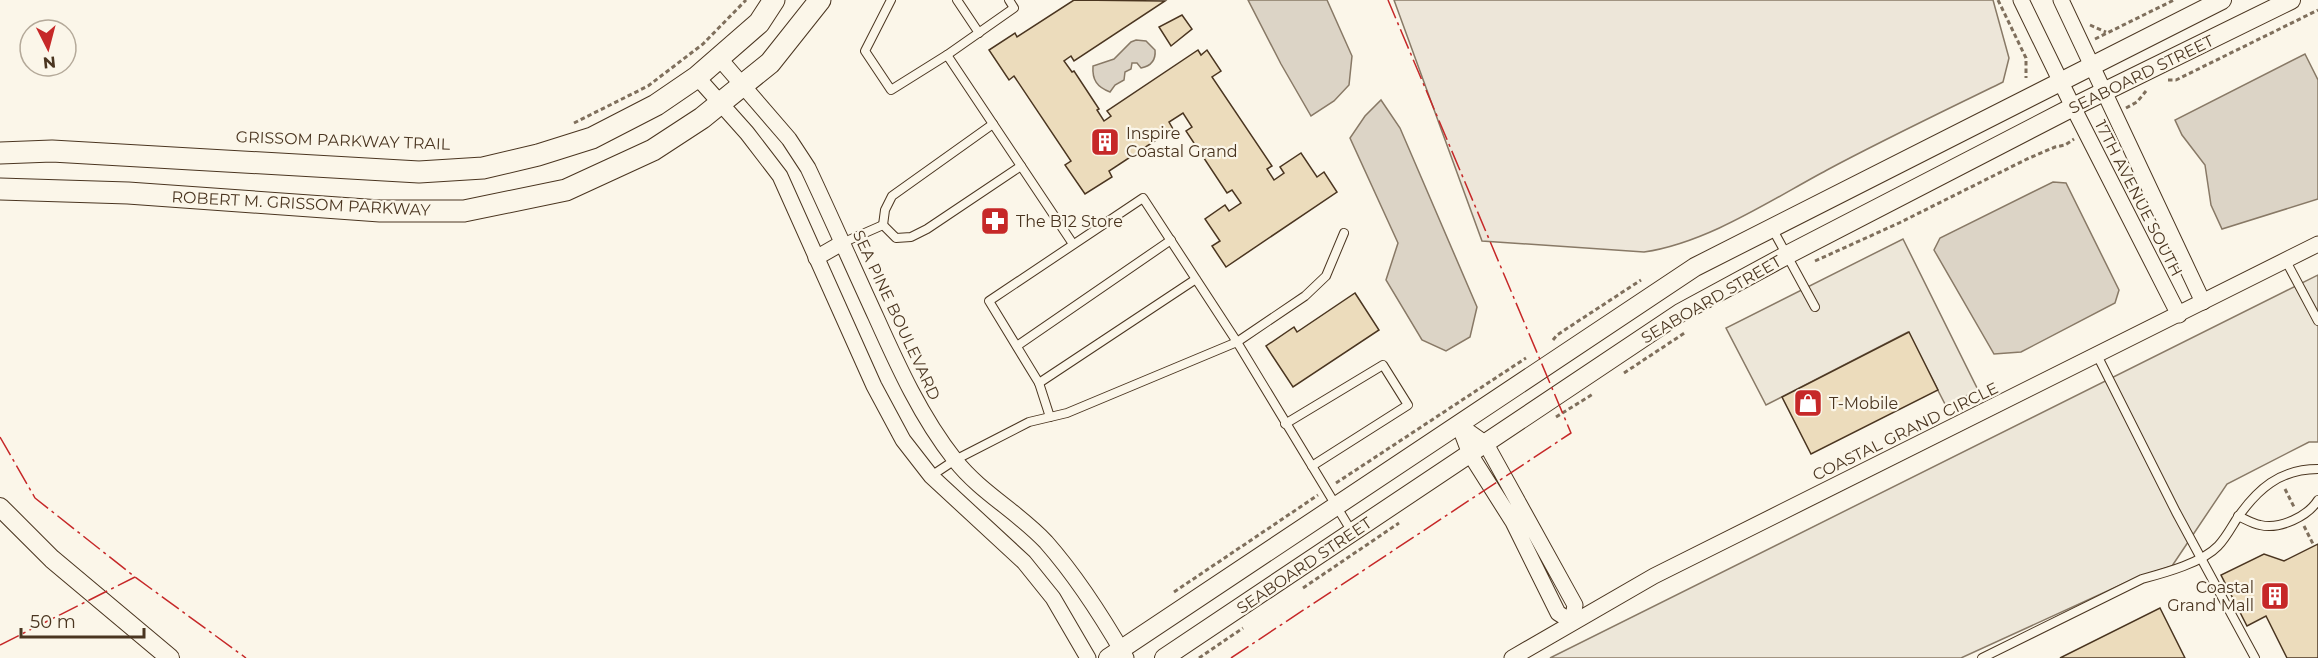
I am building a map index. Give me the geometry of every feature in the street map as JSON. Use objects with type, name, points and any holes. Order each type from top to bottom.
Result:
[{"type":"main road","points":[[0,153],[52,152],[419,172],[483,168],[538,156],[591,138],[656,105],[697,77],[759,23],[774,0]]},
{"type":"main road","name":"ROBERT M. GRISSOM PARKWAY","points":[[0,189],[128,193],[380,211],[464,211],[567,189],[653,150],[702,118],[770,63],[820,0]]},
{"type":"street","name":"17TH AVENUE SOUTH","points":[[2021,0],[2179,315]]},
{"type":"street","name":"17TH AVENUE SOUTH","points":[[2061,0],[2203,302]]},
{"type":"street","name":"SEABOARD STREET","points":[[1118,655],[1695,267],[2222,0]]},
{"type":"street","name":"SEABOARD STREET","points":[[1164,658],[1680,313],[1791,263],[2073,107],[2291,0]]},
{"type":"street","name":"SEA PINE BOULEVARD","points":[[719,58],[745,85],[789,139],[808,168],[895,358],[924,413],[955,460],[974,480],[1013,511],[1046,542],[1069,571],[1118,655]]},
{"type":"street","points":[[697,77],[747,133],[780,176],[874,386],[903,440],[931,476],[1024,562],[1053,598],[1088,658]]},
{"type":"street","points":[[816,258],[842,243]]},
{"type":"street","name":"COASTAL GRAND CIRCLE","points":[[1512,658],[1654,576],[2318,244]]},
{"type":"street","points":[[1459,425],[1478,449],[1558,613],[1572,622]]},
{"type":"street","points":[[0,507],[52,559],[170,658]]},
{"type":"lane","points":[[891,0],[865,51],[891,90],[947,55],[1014,8],[1009,0]]},
{"type":"lane","points":[[957,0],[979,33]]},
{"type":"lane","points":[[947,55],[1073,244]]},
{"type":"lane","points":[[883,225],[885,210],[892,196],[993,124]]},
{"type":"lane","points":[[883,225],[896,238],[911,237],[927,229],[1021,166]]},
{"type":"lane","points":[[1050,417],[1039,383],[989,301],[1143,198],[1237,342],[1352,532]]},
{"type":"lane","points":[[842,243],[883,225]]},
{"type":"lane","points":[[1772,228],[1815,307]]},
{"type":"lane","points":[[931,476],[955,460],[1029,422],[1067,413],[1237,342],[1305,296],[1326,276],[1344,233]]},
{"type":"lane","points":[[1017,346],[1171,240]]},
{"type":"lane","points":[[2286,261],[2318,321]]},
{"type":"lane","points":[[1039,383],[1196,279]]},
{"type":"lane","points":[[2097,355],[2255,658]]},
{"type":"lane","points":[[1285,424],[1383,365],[1408,405],[1312,466]]},
{"type":"lane","points":[[1982,658],[2142,579],[2162,574],[2201,558],[2218,547],[2238,516],[2263,486],[2279,477],[2302,469],[2318,469]]},
{"type":"lane","points":[[2238,516],[2262,526],[2277,526],[2312,510],[2318,500]]},
{"type":"path","points":[[573,123],[648,86],[703,44],[746,0]]},
{"type":"path","points":[[1998,0],[2026,58],[2026,78]]},
{"type":"path","points":[[2166,80],[2176,80],[2318,10]]},
{"type":"path","points":[[2114,115],[2137,102],[2151,87]]},
{"type":"path","points":[[1791,263],[1899,223],[2027,159],[2065,145],[2086,132]]},
{"type":"path","points":[[1619,376],[1689,330]]},
{"type":"path","points":[[1549,419],[1561,416],[1601,388]]},
{"type":"path","points":[[1297,591],[1382,536],[1404,518]]},
{"type":"path","points":[[1199,658],[1244,627]]},
{"type":"shaded area","points":[[1248,0],[1327,0],[1352,56],[1349,85],[1334,101],[1311,116]]},
{"type":"shaded area","points":[[1394,0],[1993,0],[2009,58],[2003,82],[1849,159],[1738,219],[1691,240],[1644,252],[1482,241]]},
{"type":"shaded area","points":[[1136,40],[1146,41],[1155,50],[1152,62],[1141,68],[1137,63],[1132,63],[1131,69],[1125,72],[1124,80],[1115,85],[1110,92],[1102,88],[1093,75],[1093,66],[1114,59]]},
{"type":"shaded area","points":[[2305,54],[2318,80],[2318,199],[2222,229],[2211,205],[2205,165],[2182,135],[2175,120]]},
{"type":"shaded area","points":[[1381,100],[1400,128],[1477,307],[1470,337],[1446,351],[1422,340],[1386,280],[1398,243],[1350,138],[1365,116]]},
{"type":"shaded area","points":[[2053,182],[2066,183],[2119,290],[2115,303],[2021,352],[1994,354],[1934,250],[1940,238]]},
{"type":"shaded area","points":[[1903,239],[1978,390],[1946,406],[1908,332],[1766,405],[1726,328]]},
{"type":"shaded area","points":[[2318,275],[2318,442],[2309,442],[2227,484],[2172,566],[2138,577],[1961,658],[1550,658]]},
{"type":"building","name":"Inspire Coastal Grand","points":[[1074,0],[1165,1],[1074,61],[1071,56],[1064,61],[1072,72],[1074,71],[1099,109],[1097,110],[1104,121],[1111,116],[1107,111],[1198,50],[1201,55],[1207,50],[1221,71],[1212,77],[1272,166],[1267,169],[1274,180],[1284,173],[1280,167],[1301,153],[1317,177],[1324,172],[1337,192],[1226,267],[1212,246],[1220,241],[1205,219],[1225,205],[1229,211],[1241,203],[1232,190],[1227,193],[1186,131],[1192,127],[1183,113],[1169,122],[1173,129],[1109,171],[1112,177],[1085,194],[1065,165],[1071,161],[1014,76],[1009,80],[989,50],[1015,33],[1017,37]]},
{"type":"building","points":[[1182,15],[1192,29],[1171,46],[1159,27]]},
{"type":"building","points":[[1355,293],[1379,330],[1293,387],[1266,346],[1294,327],[1297,332]]},
{"type":"building","points":[[1909,332],[1938,390],[1811,454],[1782,397]]},
{"type":"building","name":"Coastal Grand Mall","points":[[2318,544],[2318,658],[2287,658],[2266,616],[2247,626],[2221,575],[2264,554],[2284,561]]},
{"type":"building","name":"Coastal Grand Mall","points":[[2160,608],[2185,658],[2060,658]]},
{"type":"power","points":[[1231,658],[1571,433],[1388,0]]},
{"type":"power","points":[[0,437],[35,498],[135,577],[246,658]]},
{"type":"power","points":[[0,645],[135,577]]},
{"type":"place","name":"Inspire Coastal Grand","points":[[1105,142]]},
{"type":"place","name":"The B12 Store","points":[[995,221]]},
{"type":"place","name":"T-Mobile","points":[[1808,403]]},
{"type":"place","name":"Coastal Grand Mall","points":[[2275,596]]}]
